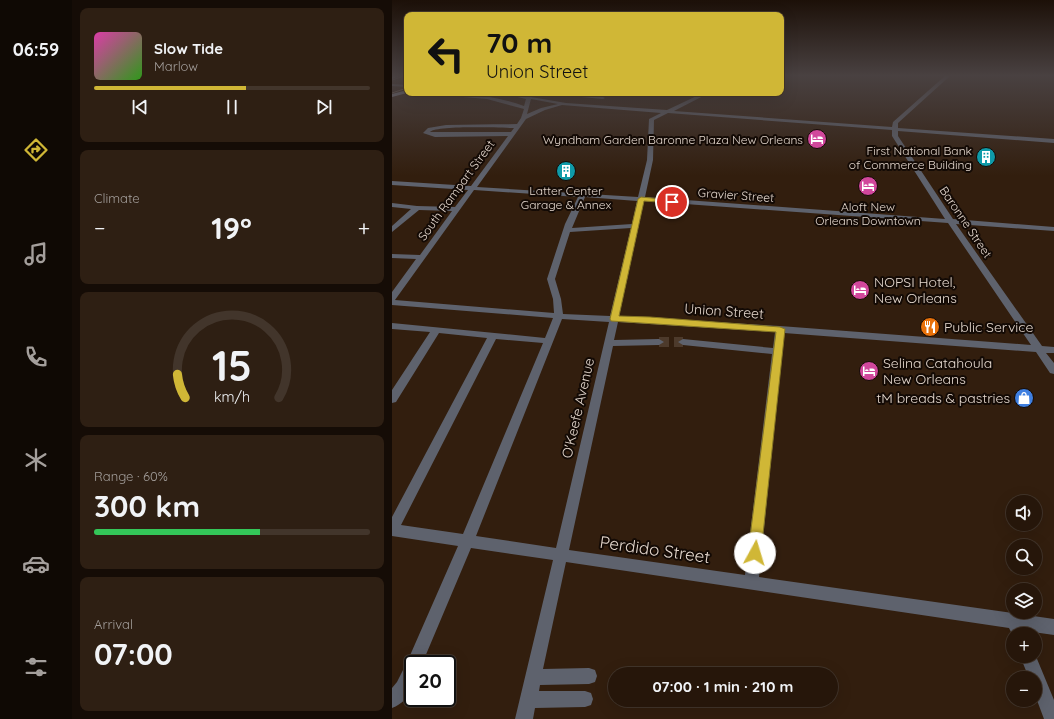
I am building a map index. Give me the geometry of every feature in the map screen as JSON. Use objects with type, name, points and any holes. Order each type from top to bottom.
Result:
[{"type":"street","name":"South Rampart Street","points":[[392,298],[524,118],[526,109]]},
{"type":"street","points":[[524,118],[545,109]]},
{"type":"street","points":[[623,109],[1054,141]]},
{"type":"street","points":[[666,112],[673,109]]},
{"type":"street","points":[[894,130],[895,123],[912,109]]},
{"type":"street","name":"O'Keefe Avenue","points":[[524,719],[650,160],[652,140],[650,128],[652,118],[666,112]]},
{"type":"street","points":[[512,134],[435,135],[426,133],[430,129],[446,127],[518,126]]},
{"type":"street","name":"Baronne Street","points":[[894,130],[895,136],[951,222],[1054,371]]},
{"type":"street","name":"Gravier Street","points":[[392,183],[641,199],[1054,229]]},
{"type":"street","points":[[417,655],[467,541],[559,316],[557,299],[551,279],[567,230],[582,196]]},
{"type":"street","points":[[392,205],[417,208],[456,209]]},
{"type":"street","points":[[392,230],[417,208]]},
{"type":"street","points":[[567,230],[635,226]]},
{"type":"street","points":[[392,256],[422,257]]},
{"type":"street","name":"Union Street","points":[[392,302],[559,316],[650,320],[1054,350]]},
{"type":"street","points":[[392,326],[548,342]]},
{"type":"street","points":[[751,582],[780,329]]},
{"type":"street","points":[[392,399],[436,330]]},
{"type":"street","points":[[392,530],[493,336]]},
{"type":"street","points":[[609,343],[659,342]]},
{"type":"street","points":[[683,342],[778,352]]},
{"type":"street","name":"Perdido Street","points":[[392,530],[751,582],[1011,627]]},
{"type":"street","name":"Perdido Street","points":[[1042,627],[1054,627]]},
{"type":"street","points":[[1031,663],[1053,719]]},
{"type":"street","points":[[533,677],[589,676]]},
{"type":"street","points":[[392,700],[404,688]]},
{"type":"street","points":[[528,700],[585,699]]},
{"type":"tunnel","points":[[659,342],[683,342]]},
{"type":"place","name":"Wyndham Garden Baronne Plaza New Orleans","points":[[817,139]]},
{"type":"place","name":"First National Bank of Commerce Building","points":[[986,157]]},
{"type":"place","name":"Latter Center Garage & Annex","points":[[566,171]]},
{"type":"place","name":"Aloft New Orleans Downtown","points":[[868,186]]},
{"type":"place","name":"NOPSI Hotel, New Orleans","points":[[860,290]]},
{"type":"place","name":"Public Service","points":[[930,327]]},
{"type":"place","name":"Selina Catahoula New Orleans","points":[[869,371]]},
{"type":"place","name":"tM breads & pastries","points":[[1024,398]]},
{"type":"route","points":[[672,202],[641,199],[614,319],[780,329],[755,553]]}]
